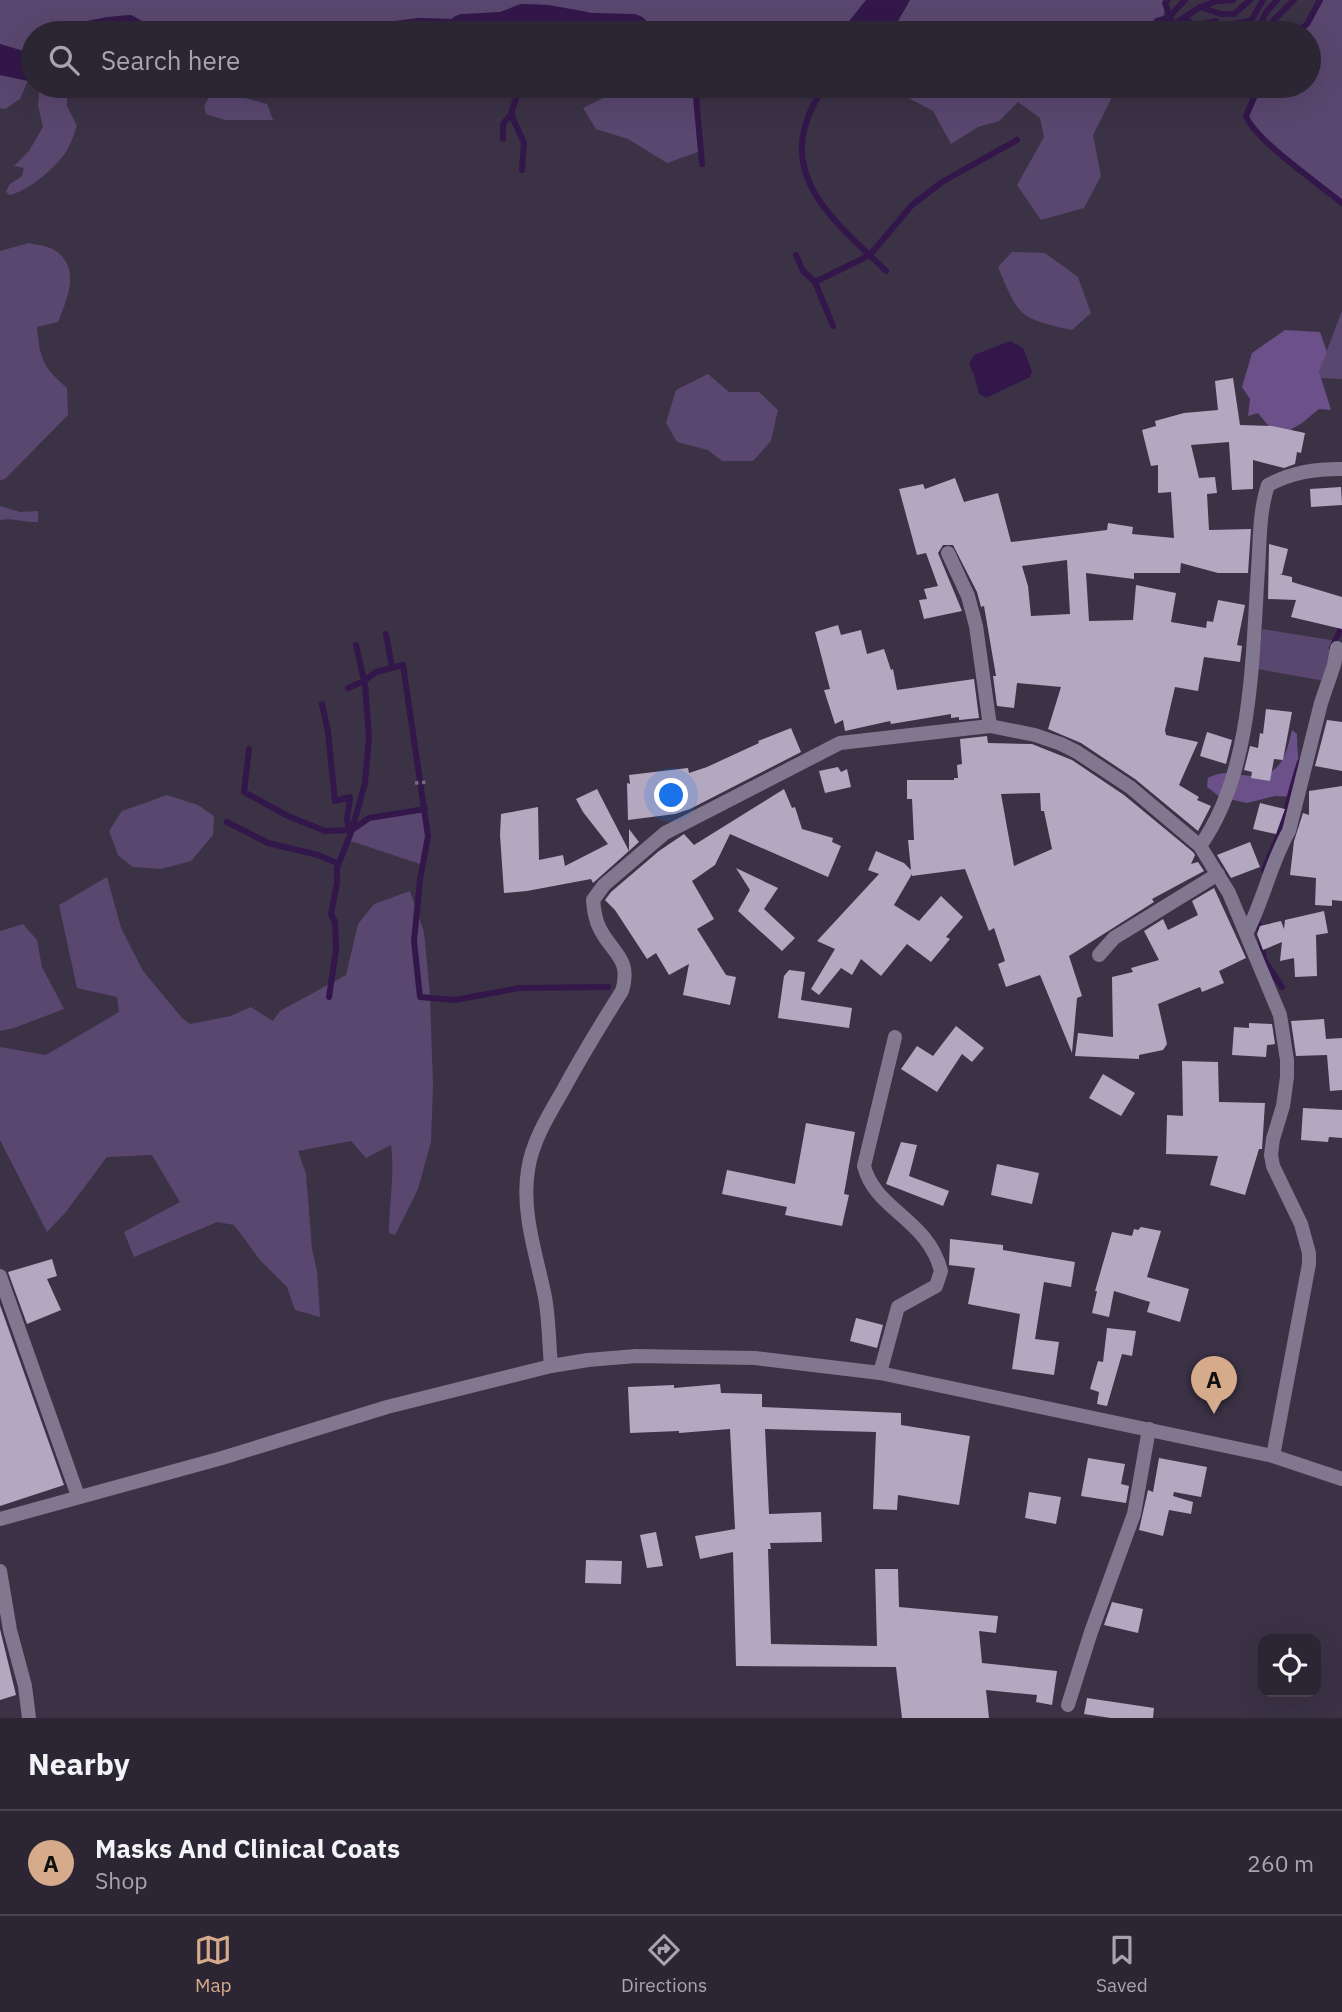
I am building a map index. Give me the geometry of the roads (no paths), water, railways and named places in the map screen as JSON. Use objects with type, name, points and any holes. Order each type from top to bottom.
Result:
[{"type":"street","points":[[1200,846],[1223,806],[1238,760],[1253,649],[1262,512],[1268,485],[1284,476],[1305,470],[1342,469]]},
{"type":"street","points":[[948,553],[968,596],[976,626],[990,726]]},
{"type":"street","points":[[1247,932],[1263,899],[1280,847],[1289,831],[1337,648]]},
{"type":"street","points":[[551,1366],[546,1300],[530,1225],[528,1170],[536,1143],[550,1113],[622,991],[626,979],[626,969],[601,931],[593,900],[604,885],[664,833],[840,743],[990,726],[1035,735],[1077,752],[1138,794],[1200,846],[1229,893],[1280,1015],[1287,1060],[1283,1106],[1273,1139],[1273,1166],[1301,1224],[1309,1253],[1308,1275],[1273,1456]]},
{"type":"street","points":[[1098,955],[1114,938],[1218,874]]},
{"type":"street","points":[[880,1373],[898,1307],[936,1286],[941,1271],[922,1232],[870,1184],[864,1166],[895,1037]]},
{"type":"street","points":[[0,1276],[78,1496]]},
{"type":"street","points":[[0,1519],[222,1458],[387,1407],[551,1366],[636,1356],[755,1358],[880,1373],[1273,1456],[1342,1479]]},
{"type":"street","points":[[1068,1705],[1091,1632],[1134,1514],[1149,1429]]},
{"type":"street","points":[[0,1571],[10,1630],[25,1686],[29,1718]]},
{"type":"waterway","points":[[1168,0],[1165,3],[1172,21]]},
{"type":"waterway","points":[[1157,21],[1168,18],[1185,0]]},
{"type":"waterway","points":[[1200,7],[1220,0]]},
{"type":"waterway","points":[[1220,1],[1233,0]]},
{"type":"waterway","points":[[1179,21],[1200,7],[1221,14],[1234,14],[1250,0]]},
{"type":"waterway","points":[[1251,21],[1263,0]]},
{"type":"waterway","points":[[1262,21],[1277,0]]},
{"type":"waterway","points":[[1273,21],[1294,0]]},
{"type":"waterway","points":[[1309,21],[1320,0]]},
{"type":"waterway","points":[[1184,18],[1188,21]]},
{"type":"waterway","points":[[516,98],[511,114],[524,143],[522,170]]},
{"type":"waterway","points":[[696,98],[702,164]]},
{"type":"waterway","points":[[818,98],[805,127],[802,149],[805,170],[824,208],[886,271]]},
{"type":"waterway","points":[[1254,98],[1246,116],[1252,126],[1274,149],[1342,203]]},
{"type":"waterway","points":[[503,139],[503,124],[511,114]]},
{"type":"waterway","points":[[796,255],[803,271],[815,282],[870,255],[912,205],[942,182],[1017,140]]},
{"type":"waterway","points":[[815,282],[833,326]]},
{"type":"waterway","points":[[1332,648],[1342,626]]},
{"type":"waterway","points":[[386,634],[392,668]]},
{"type":"waterway","points":[[329,997],[336,950],[335,922],[331,914],[337,868],[352,830],[365,783],[369,737],[365,685],[356,645]]},
{"type":"waterway","points":[[348,688],[376,672],[403,665],[428,836],[420,880],[414,941],[420,997],[455,1000],[519,988],[608,987]]},
{"type":"waterway","points":[[322,704],[328,732],[335,801],[350,797],[347,819],[349,830]]},
{"type":"waterway","points":[[249,749],[244,792],[288,816],[325,831],[352,830],[369,818],[425,809]]},
{"type":"waterway","points":[[1264,871],[1281,829],[1300,762]]},
{"type":"waterway","points":[[227,822],[268,843],[318,855],[339,864]]},
{"type":"waterway","points":[[1259,924],[1264,960],[1282,987]]},
{"type":"place","name":"Masks And Clinical Coats","points":[[1214,1414]]}]
